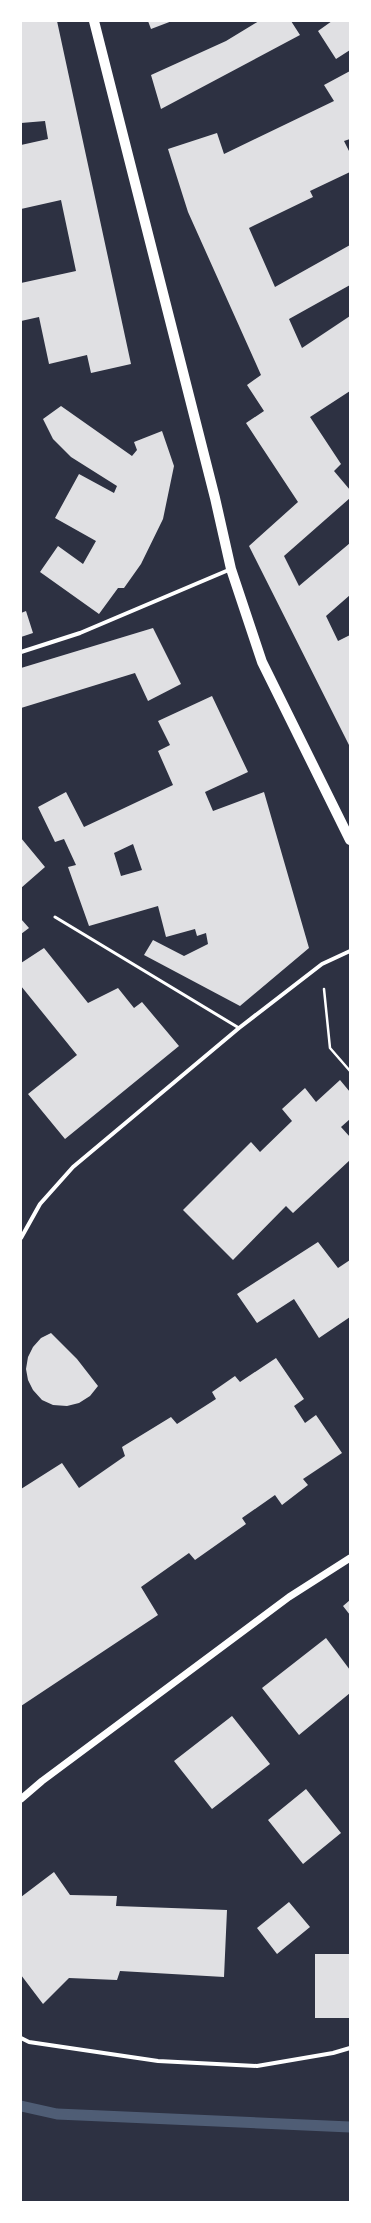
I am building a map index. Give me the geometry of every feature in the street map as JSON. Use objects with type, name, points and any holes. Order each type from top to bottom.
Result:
[{"type":"main road","points":[[94,21],[215,498],[231,569],[262,662],[350,840]]},
{"type":"street","points":[[21,652],[80,633],[231,569]]},
{"type":"street","points":[[21,1238],[40,1204],[73,1167],[239,1028],[322,964],[350,951]]},
{"type":"street","points":[[21,1800],[42,1781],[282,1602],[350,1558]]},
{"type":"street","points":[[21,2038],[29,2042],[158,2061],[257,2066],[333,2053],[350,2048]]},
{"type":"lane","points":[[55,918],[239,1028]]},
{"type":"path","points":[[322,964],[330,1048],[350,1071]]},
{"type":"building","points":[[21,21],[57,21],[131,364],[91,373],[87,355],[49,364],[39,317],[21,321],[21,283],[76,271],[61,200],[21,209],[21,145],[48,139],[45,121],[21,123]]},
{"type":"building","points":[[148,21],[172,21],[151,29]]},
{"type":"building","points":[[259,21],[291,21],[300,35],[161,109],[151,75],[226,41]]},
{"type":"building","points":[[332,21],[350,21],[350,50],[336,59],[318,31]]},
{"type":"building","points":[[350,71],[350,139],[344,141],[350,153],[350,172],[310,191],[313,197],[249,228],[275,287],[350,245],[350,285],[289,319],[302,348],[350,316],[350,391],[310,417],[341,464],[334,471],[350,490],[350,498],[284,556],[299,586],[350,543],[350,595],[326,616],[338,641],[350,635],[350,747],[249,546],[298,502],[246,423],[264,411],[247,385],[261,375],[188,212],[168,149],[217,133],[224,154],[334,101],[324,85]]},
{"type":"building","points":[[61,406],[132,456],[137,450],[134,442],[162,431],[174,466],[163,519],[141,564],[124,588],[118,588],[99,614],[40,572],[58,546],[83,564],[96,541],[55,518],[79,474],[114,493],[117,486],[71,457],[53,439],[43,419]]},
{"type":"building","points":[[26,611],[33,633],[21,637],[21,613]]},
{"type":"building","points":[[153,628],[181,684],[148,701],[135,673],[21,708],[21,668]]},
{"type":"building","points":[[212,696],[248,772],[205,792],[213,811],[264,792],[309,948],[240,1006],[144,955],[153,940],[184,956],[208,944],[206,933],[197,936],[195,929],[166,937],[158,906],[89,926],[68,867],[76,865],[64,839],[55,842],[38,807],[66,792],[84,827],[173,785],[158,751],[170,745],[158,721]],"holes":[[[133,844],[142,870],[121,876],[114,853]]]},
{"type":"building","points":[[21,838],[45,867],[21,888]]},
{"type":"building","points":[[21,919],[29,928],[21,934]]},
{"type":"building","points":[[44,948],[88,1003],[118,988],[134,1008],[142,1002],[179,1046],[65,1139],[28,1094],[77,1055],[21,986],[21,963]]},
{"type":"building","points":[[340,1080],[350,1092],[350,1119],[341,1127],[350,1137],[350,1160],[293,1213],[286,1206],[233,1260],[183,1210],[251,1142],[260,1152],[292,1121],[282,1109],[305,1088],[316,1102]]},
{"type":"building","points":[[318,1242],[338,1268],[350,1260],[350,1317],[319,1338],[294,1299],[257,1323],[237,1294]]},
{"type":"building","points":[[51,1333],[77,1359],[98,1386],[90,1396],[79,1403],[67,1406],[53,1405],[42,1400],[33,1390],[28,1380],[26,1369],[28,1357],[33,1347],[41,1338]]},
{"type":"building","points":[[276,1358],[304,1399],[294,1406],[305,1423],[316,1415],[342,1453],[303,1479],[308,1485],[282,1505],[275,1495],[242,1518],[246,1524],[195,1560],[189,1553],[141,1587],[158,1615],[21,1706],[21,1489],[62,1463],[79,1488],[125,1456],[122,1447],[171,1417],[177,1424],[216,1399],[212,1392],[235,1376],[240,1382]]},
{"type":"building","points":[[350,1600],[350,1615],[343,1606]]},
{"type":"building","points":[[326,1638],[350,1670],[350,1693],[299,1735],[262,1688]]},
{"type":"building","points":[[232,1716],[270,1764],[212,1809],[174,1761]]},
{"type":"building","points":[[306,1789],[341,1833],[303,1864],[268,1820]]},
{"type":"building","points":[[54,1872],[70,1895],[117,1896],[116,1906],[227,1910],[224,1977],[120,1971],[117,1980],[69,1978],[43,2004],[21,1975],[21,1897]]},
{"type":"building","points":[[289,1902],[310,1927],[277,1954],[257,1928]]},
{"type":"building","points":[[315,1954],[350,1954],[350,2018],[315,2018]]},
{"type":"waterway","points":[[21,2106],[57,2114],[350,2127]]}]
